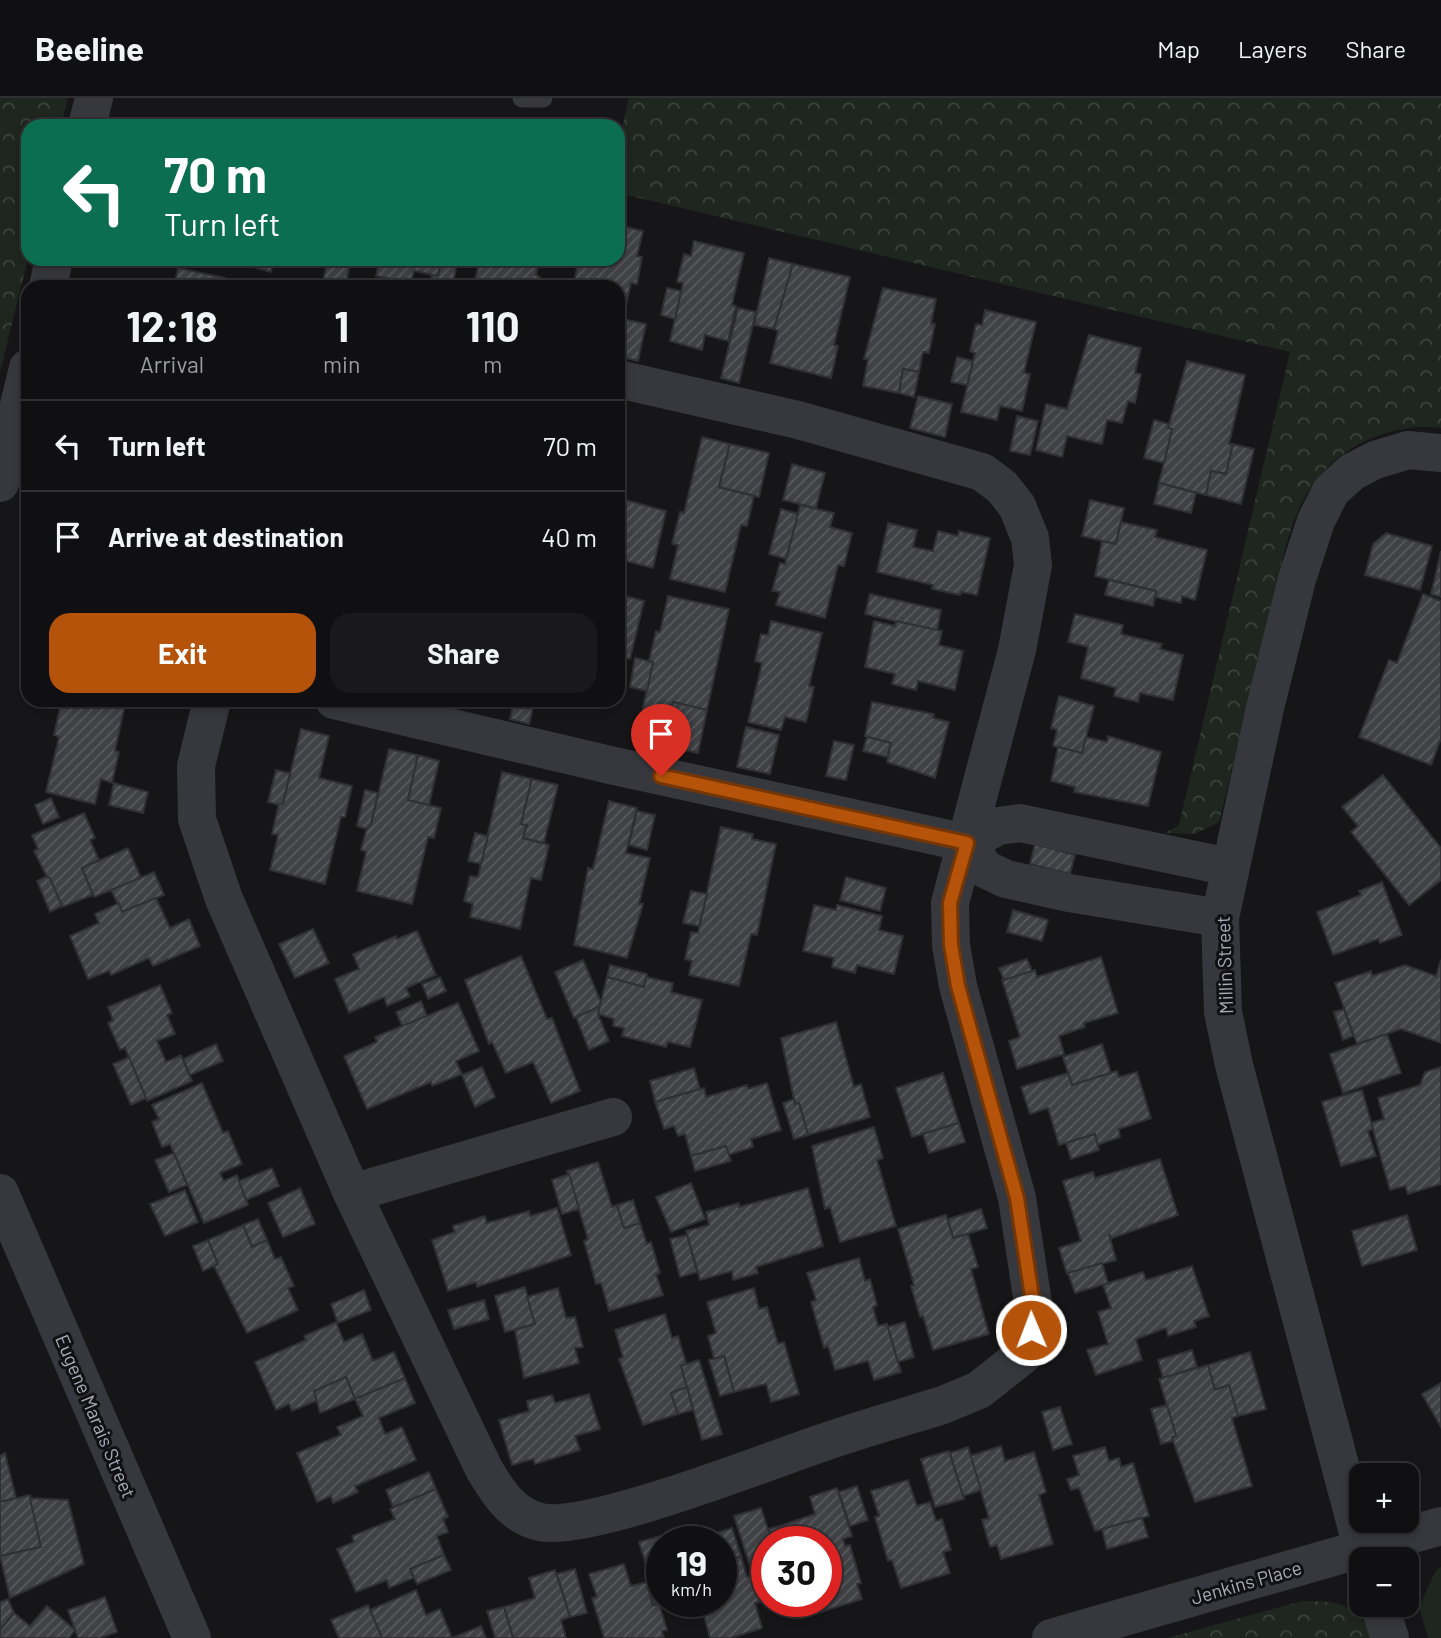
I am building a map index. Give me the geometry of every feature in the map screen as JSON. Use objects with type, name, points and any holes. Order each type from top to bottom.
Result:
[{"type":"street","points":[[89,119],[94,98]]},
{"type":"street","points":[[210,707],[197,766],[197,819],[224,899],[352,1193],[484,1469],[502,1499],[520,1515],[541,1523],[571,1522],[657,1499],[943,1405],[979,1390],[1022,1356],[1031,1330],[1034,1310],[1017,1198],[958,986],[951,945],[950,903],[1017,650],[1033,565],[1030,538],[1017,506],[1002,487],[982,472],[798,420],[625,381]]},
{"type":"street","points":[[0,483],[21,397]]},
{"type":"street","name":"Millin Street","points":[[1362,1547],[1234,1065],[1223,1012],[1220,918],[1229,867],[1297,579],[1316,520],[1331,491],[1352,472],[1375,460],[1408,450],[1441,453]]},
{"type":"street","points":[[364,707],[610,765],[967,843],[998,827],[1020,823],[1229,867]]},
{"type":"street","points":[[967,843],[985,869],[1006,879],[1069,893],[1220,918]]},
{"type":"street","points":[[352,1193],[612,1117]]},
{"type":"street","name":"Eugene Marais Street","points":[[0,1194],[192,1638]]},
{"type":"street","name":"Jenkins Place","points":[[1383,1547],[1441,1526]]},
{"type":"street","name":"Jenkins Place","points":[[1051,1638],[1349,1558]]},
{"type":"street","points":[[1383,1617],[1390,1638]]},
{"type":"lane","points":[[522,98],[543,98]]},
{"type":"green space","points":[[0,98],[68,98],[63,119],[21,119],[21,266],[26,266],[0,372]]},
{"type":"green space","points":[[629,98],[1441,98],[1441,428],[1403,429],[1366,441],[1333,462],[1319,476],[1300,506],[1284,551],[1219,822],[1195,834],[1165,833],[1179,825],[1290,352],[625,195],[624,119]]},
{"type":"green space","points":[[1441,1567],[1441,1638],[1428,1638],[1419,1607],[1436,1570]]},
{"type":"green space","points":[[1302,1601],[1345,1606],[1349,1608],[1349,1617],[1360,1617],[1375,1638],[1167,1638]]},
{"type":"building","points":[[625,227],[643,231],[637,256],[642,257],[637,284],[631,283],[626,306],[625,280],[574,280],[578,266],[625,266]]},
{"type":"building","points":[[694,241],[744,253],[732,305],[736,306],[728,341],[705,335],[702,350],[670,341],[683,283],[677,282],[684,254],[691,256]]},
{"type":"building","points":[[769,258],[793,264],[774,329],[754,325]]},
{"type":"building","points":[[793,264],[850,277],[834,345],[838,346],[831,378],[770,363],[778,331],[774,329]]},
{"type":"building","points":[[250,266],[272,266],[271,272]]},
{"type":"building","points":[[326,266],[350,266],[346,280],[323,280]]},
{"type":"building","points":[[378,266],[440,266],[438,276],[414,271],[412,280],[376,276]]},
{"type":"building","points":[[440,266],[456,266],[454,280],[431,280],[432,275],[438,276]]},
{"type":"building","points":[[478,266],[538,266],[536,275],[540,277],[539,280],[475,280]]},
{"type":"building","points":[[178,268],[225,278],[224,280],[175,280]]},
{"type":"building","points":[[667,288],[681,291],[675,319],[661,315]]},
{"type":"building","points":[[883,288],[936,299],[931,324],[935,324],[929,353],[923,352],[919,372],[903,369],[899,393],[863,386],[868,359],[864,359]]},
{"type":"building","points":[[738,308],[756,312],[739,383],[721,378]]},
{"type":"building","points":[[985,310],[1036,322],[1024,373],[1030,374],[1022,411],[1000,406],[997,420],[961,412],[975,353],[970,351],[976,324],[982,325]]},
{"type":"building","points":[[625,320],[646,324],[638,361],[625,358]]},
{"type":"building","points":[[1089,335],[1141,348],[1135,373],[1141,374],[1135,403],[1128,401],[1122,423],[1107,420],[1102,444],[1067,436],[1062,457],[1036,450],[1046,404],[1067,409]]},
{"type":"building","points":[[957,357],[973,361],[967,385],[951,382]]},
{"type":"building","points":[[1187,361],[1245,375],[1229,444],[1233,444],[1226,474],[1211,471],[1206,495],[1159,483],[1172,429],[1168,428]]},
{"type":"building","points":[[903,369],[919,372],[914,397],[899,393]]},
{"type":"building","points":[[918,396],[952,404],[945,437],[910,428]]},
{"type":"building","points":[[1017,416],[1038,421],[1030,455],[1010,451]]},
{"type":"building","points":[[1154,420],[1169,424],[1168,428],[1172,429],[1164,463],[1144,458]]},
{"type":"building","points":[[702,437],[730,444],[719,487],[754,496],[747,526],[741,525],[725,592],[670,579],[678,545],[672,544],[680,512],[684,513]]},
{"type":"building","points":[[730,444],[769,453],[759,497],[719,487]]},
{"type":"building","points":[[1233,444],[1254,449],[1241,504],[1206,495],[1211,471],[1226,474]]},
{"type":"building","points":[[792,464],[825,473],[816,508],[783,500]]},
{"type":"building","points":[[1159,483],[1196,493],[1191,513],[1154,504]]},
{"type":"building","points":[[625,500],[666,511],[653,568],[625,561]]},
{"type":"building","points":[[1090,500],[1124,508],[1116,544],[1082,536]]},
{"type":"building","points":[[800,505],[834,513],[830,527],[852,533],[844,566],[838,565],[825,618],[776,605],[780,592],[772,591],[780,563],[785,564]]},
{"type":"building","points":[[781,509],[798,514],[786,559],[769,554]]},
{"type":"building","points":[[1121,522],[1157,530],[1155,537],[1207,550],[1195,600],[1182,596],[1181,603],[1155,597],[1156,591],[1095,576],[1102,541],[1116,544]]},
{"type":"building","points":[[888,523],[917,530],[913,547],[933,551],[938,531],[958,536],[959,531],[990,538],[977,595],[961,592],[960,595],[932,589],[933,585],[877,572]]},
{"type":"building","points":[[1386,533],[1432,546],[1420,590],[1365,575],[1373,544]]},
{"type":"building","points":[[1441,551],[1441,597],[1431,594]]},
{"type":"building","points":[[1109,580],[1156,591],[1153,606],[1105,595]]},
{"type":"building","points":[[870,594],[941,610],[937,631],[865,614]]},
{"type":"building","points":[[1423,594],[1441,601],[1441,738],[1431,765],[1359,737],[1389,660],[1397,663]]},
{"type":"building","points":[[625,596],[644,601],[630,659],[625,658]]},
{"type":"building","points":[[668,596],[729,609],[707,710],[673,702],[663,745],[636,739],[653,662],[649,661],[656,631],[660,632]]},
{"type":"building","points":[[1075,614],[1123,625],[1121,634],[1162,644],[1160,649],[1183,655],[1173,700],[1140,693],[1138,702],[1114,696],[1116,688],[1081,678],[1088,647],[1068,642]]},
{"type":"building","points":[[771,621],[822,633],[809,686],[814,687],[806,722],[785,717],[781,730],[748,722],[762,663],[755,661],[761,634],[768,635]]},
{"type":"building","points":[[874,621],[895,626],[896,621],[942,631],[939,645],[963,651],[955,690],[918,681],[916,690],[892,684],[895,674],[865,667]]},
{"type":"building","points":[[635,658],[653,662],[647,691],[630,687]]},
{"type":"building","points":[[1059,696],[1094,706],[1082,753],[1053,746],[1057,730],[1051,728]]},
{"type":"building","points":[[673,702],[707,710],[698,753],[663,745]]},
{"type":"building","points":[[872,702],[934,714],[933,718],[949,722],[935,778],[887,762],[891,743],[865,736]]},
{"type":"building","points":[[60,707],[124,707],[115,751],[119,752],[112,783],[101,779],[95,804],[46,792],[59,737],[54,735]]},
{"type":"building","points":[[513,707],[533,707],[529,724],[510,719]]},
{"type":"building","points":[[746,727],[779,735],[770,774],[737,767]]},
{"type":"building","points":[[301,729],[329,736],[319,778],[352,786],[345,817],[341,817],[325,884],[270,870],[278,835],[272,834],[279,803],[283,803]]},
{"type":"building","points":[[1108,736],[1161,752],[1148,806],[1074,792],[1075,787],[1051,781],[1058,747],[1082,753],[1086,737],[1107,742]]},
{"type":"building","points":[[867,737],[891,743],[887,757],[863,751]]},
{"type":"building","points":[[834,741],[854,745],[846,780],[826,776]]},
{"type":"building","points":[[389,749],[418,755],[408,800],[441,808],[434,838],[428,837],[412,904],[357,891],[366,852],[361,850],[368,824],[371,824]]},
{"type":"building","points":[[418,755],[439,761],[429,805],[408,800]]},
{"type":"building","points":[[276,770],[290,773],[283,803],[279,805],[268,802]]},
{"type":"building","points":[[502,772],[532,779],[521,824],[527,825],[523,838],[549,845],[541,880],[531,878],[520,929],[470,917],[473,904],[464,901],[470,876],[478,877]]},
{"type":"building","points":[[1383,775],[1441,848],[1441,880],[1409,905],[1351,832],[1358,826],[1342,807]]},
{"type":"building","points":[[532,779],[558,785],[544,843],[523,838],[527,825],[521,824]]},
{"type":"building","points":[[114,783],[148,792],[143,813],[109,805]]},
{"type":"building","points":[[365,790],[378,793],[371,824],[367,829],[357,826]]},
{"type":"building","points":[[51,798],[59,817],[43,824],[35,805]]},
{"type":"building","points":[[609,801],[637,808],[626,853],[650,858],[639,904],[643,904],[627,958],[574,945],[588,868],[593,869]]},
{"type":"building","points":[[637,811],[655,815],[647,850],[629,845]]},
{"type":"building","points":[[84,813],[95,838],[90,840],[99,860],[82,868],[93,895],[62,907],[34,851],[38,849],[32,835]]},
{"type":"building","points":[[721,827],[753,834],[752,839],[776,844],[757,935],[751,934],[739,986],[689,975],[692,961],[685,959],[691,932],[698,933]]},
{"type":"building","points":[[475,833],[488,836],[481,864],[468,861]]},
{"type":"building","points":[[1035,844],[1075,855],[1070,874],[1030,864]]},
{"type":"building","points":[[128,848],[141,878],[94,897],[82,868]]},
{"type":"building","points":[[154,872],[164,895],[122,912],[111,890]]},
{"type":"building","points":[[846,877],[886,888],[880,911],[840,900]]},
{"type":"building","points":[[50,878],[62,906],[50,912],[37,881]]},
{"type":"building","points":[[1382,882],[1402,935],[1380,943],[1378,939],[1333,955],[1317,912],[1361,895],[1359,891]]},
{"type":"building","points":[[691,891],[707,894],[699,926],[683,923]]},
{"type":"building","points":[[156,898],[170,928],[189,919],[200,946],[153,966],[149,958],[111,975],[109,971],[88,979],[70,936],[99,923],[95,914],[119,903],[122,912]]},
{"type":"building","points":[[814,905],[836,910],[837,905],[882,916],[879,930],[903,936],[894,974],[857,965],[855,973],[832,967],[834,958],[803,951]]},
{"type":"building","points":[[1013,910],[1048,920],[1042,941],[1007,932]]},
{"type":"building","points":[[313,929],[329,963],[295,978],[279,944]]},
{"type":"building","points":[[417,931],[436,975],[406,988],[410,996],[387,1006],[384,997],[349,1013],[335,979],[359,969],[353,954],[396,936],[397,939]]},
{"type":"building","points":[[521,956],[547,1019],[552,1018],[580,1091],[551,1103],[533,1062],[506,1073],[492,1042],[489,1044],[465,980]]},
{"type":"building","points":[[1101,957],[1118,1013],[1084,1023],[1085,1027],[1059,1036],[1064,1054],[1017,1069],[1009,1041],[1020,1037],[1002,980],[1035,970],[1037,977]]},
{"type":"building","points":[[1027,959],[1032,971],[1004,980],[999,968]]},
{"type":"building","points":[[583,960],[601,1002],[599,1007],[574,1018],[555,972]]},
{"type":"building","points":[[1441,960],[1441,1043],[1401,1029],[1357,1044],[1335,983],[1371,971],[1372,976],[1405,965],[1436,976]]},
{"type":"building","points":[[610,965],[647,974],[644,987],[607,977]]},
{"type":"building","points":[[440,977],[446,991],[428,999],[422,984]]},
{"type":"building","points":[[607,977],[644,987],[646,977],[673,983],[671,992],[702,1000],[690,1047],[668,1042],[666,1047],[622,1036],[624,1028],[613,1026],[614,1019],[598,1014]]},
{"type":"building","points":[[160,985],[172,1013],[167,1015],[175,1034],[157,1041],[166,1062],[181,1055],[192,1081],[147,1101],[125,1048],[120,1050],[108,1023],[113,1020],[108,1007]]},
{"type":"building","points":[[421,1001],[427,1016],[403,1028],[396,1012]]},
{"type":"building","points":[[458,1003],[479,1051],[456,1061],[462,1074],[432,1086],[431,1082],[367,1109],[344,1056],[377,1042],[375,1037]]},
{"type":"building","points":[[599,1007],[598,1014],[609,1041],[589,1050],[576,1017]]},
{"type":"building","points":[[1344,1009],[1353,1036],[1343,1040],[1334,1012]]},
{"type":"building","points":[[836,1022],[854,1087],[861,1084],[870,1117],[808,1135],[799,1103],[795,1104],[781,1038]]},
{"type":"building","points":[[1387,1034],[1401,1073],[1343,1093],[1330,1054]]},
{"type":"building","points":[[216,1044],[223,1061],[190,1075],[183,1059]]},
{"type":"building","points":[[1102,1044],[1111,1073],[1072,1085],[1063,1057]]},
{"type":"building","points":[[129,1057],[146,1098],[131,1105],[113,1064]]},
{"type":"building","points":[[482,1067],[495,1097],[475,1107],[462,1075]]},
{"type":"building","points":[[1441,1067],[1441,1184],[1408,1194],[1405,1186],[1390,1190],[1371,1123],[1384,1119],[1378,1098],[1420,1085],[1425,1072]]},
{"type":"building","points":[[694,1068],[700,1089],[655,1102],[650,1081]]},
{"type":"building","points":[[1117,1071],[1119,1077],[1137,1072],[1151,1118],[1119,1129],[1120,1137],[1097,1145],[1095,1134],[1059,1145],[1048,1108],[1030,1114],[1021,1087],[1068,1073],[1072,1085]]},
{"type":"building","points":[[943,1073],[959,1123],[912,1137],[896,1088]]},
{"type":"building","points":[[202,1083],[223,1133],[228,1131],[242,1164],[220,1173],[224,1181],[237,1175],[248,1205],[204,1223],[170,1144],[162,1147],[152,1122],[159,1119],[152,1105]]},
{"type":"building","points":[[767,1083],[781,1130],[751,1139],[753,1147],[728,1155],[726,1146],[691,1156],[685,1134],[678,1136],[674,1126],[664,1129],[655,1102],[704,1088],[706,1097],[747,1085],[748,1089]]},
{"type":"building","points":[[1362,1090],[1373,1129],[1368,1131],[1376,1156],[1341,1166],[1322,1102]]},
{"type":"building","points":[[794,1099],[795,1104],[799,1103],[808,1135],[794,1139],[783,1103]]},
{"type":"building","points":[[959,1123],[965,1142],[929,1153],[923,1134]]},
{"type":"building","points":[[874,1127],[883,1158],[877,1160],[896,1226],[840,1242],[830,1207],[825,1209],[812,1146]]},
{"type":"building","points":[[1095,1134],[1099,1150],[1071,1159],[1066,1143]]},
{"type":"building","points":[[726,1146],[731,1161],[695,1171],[691,1156]]},
{"type":"building","points":[[174,1153],[187,1185],[169,1192],[155,1160]]},
{"type":"building","points":[[1160,1159],[1178,1215],[1112,1238],[1109,1234],[1116,1260],[1067,1274],[1059,1248],[1081,1241],[1063,1181],[1093,1172],[1095,1178]]},
{"type":"building","points":[[598,1162],[612,1207],[617,1205],[624,1228],[640,1223],[647,1244],[651,1242],[660,1273],[656,1274],[663,1295],[609,1311],[601,1283],[596,1284],[584,1241],[588,1239],[567,1171]]},
{"type":"building","points":[[272,1168],[279,1186],[246,1200],[239,1181]]},
{"type":"building","points":[[569,1174],[579,1209],[562,1214],[552,1180]]},
{"type":"building","points":[[691,1183],[705,1219],[671,1232],[656,1197]]},
{"type":"building","points":[[300,1188],[315,1224],[283,1237],[268,1203]]},
{"type":"building","points":[[808,1188],[823,1246],[756,1267],[758,1273],[733,1280],[732,1271],[700,1280],[686,1231],[709,1225],[706,1212],[739,1203],[739,1207]]},
{"type":"building","points":[[185,1190],[198,1222],[165,1236],[150,1204]]},
{"type":"building","points":[[633,1200],[640,1223],[624,1228],[617,1205]]},
{"type":"building","points":[[557,1208],[571,1255],[477,1287],[476,1282],[448,1291],[432,1240],[455,1232],[453,1226],[485,1216],[487,1223],[529,1211],[530,1216]]},
{"type":"building","points":[[981,1209],[987,1228],[953,1238],[948,1219]]},
{"type":"building","points":[[946,1215],[953,1238],[968,1234],[978,1267],[971,1269],[989,1334],[933,1350],[911,1286],[914,1285],[898,1229]]},
{"type":"building","points":[[1407,1215],[1417,1250],[1362,1266],[1352,1231]]},
{"type":"building","points":[[258,1219],[267,1240],[252,1247],[243,1225]]},
{"type":"building","points":[[243,1225],[252,1247],[267,1240],[275,1259],[281,1257],[294,1286],[288,1288],[298,1310],[247,1333],[214,1266],[218,1264],[208,1240]]},
{"type":"building","points":[[687,1235],[697,1272],[680,1277],[670,1239]]},
{"type":"building","points":[[208,1240],[218,1264],[203,1271],[193,1246]]},
{"type":"building","points":[[859,1258],[865,1281],[870,1279],[877,1305],[873,1307],[878,1326],[887,1324],[901,1372],[874,1380],[868,1361],[835,1370],[828,1346],[824,1348],[811,1302],[816,1300],[807,1273]]},
{"type":"building","points":[[1102,1263],[1108,1283],[1075,1293],[1068,1273]]},
{"type":"building","points":[[1192,1266],[1209,1316],[1194,1321],[1196,1327],[1168,1336],[1166,1328],[1136,1339],[1142,1360],[1096,1375],[1087,1350],[1108,1344],[1098,1312],[1111,1308],[1103,1285],[1143,1272],[1146,1280]]},
{"type":"building","points":[[525,1287],[535,1324],[505,1332],[495,1296]]},
{"type":"building","points":[[558,1288],[566,1318],[575,1317],[583,1347],[575,1348],[579,1363],[524,1378],[515,1330],[535,1324],[527,1297]]},
{"type":"building","points":[[754,1288],[759,1309],[767,1307],[778,1344],[784,1342],[799,1394],[771,1402],[766,1384],[734,1392],[724,1356],[714,1359],[708,1336],[716,1333],[707,1302]]},
{"type":"building","points":[[364,1290],[371,1310],[338,1323],[331,1304]]},
{"type":"building","points":[[484,1300],[489,1319],[454,1329],[448,1310]]},
{"type":"building","points":[[665,1314],[672,1338],[678,1336],[686,1363],[681,1366],[687,1387],[671,1393],[678,1414],[643,1425],[619,1359],[623,1357],[615,1330]]},
{"type":"building","points":[[336,1322],[344,1342],[362,1334],[373,1361],[394,1352],[405,1378],[355,1399],[346,1377],[314,1391],[318,1400],[292,1411],[289,1404],[276,1410],[255,1362],[306,1340],[304,1336]]},
{"type":"building","points":[[905,1322],[914,1357],[898,1362],[888,1327]]},
{"type":"building","points":[[1192,1350],[1197,1367],[1163,1378],[1158,1360]]},
{"type":"building","points":[[1250,1352],[1266,1409],[1238,1416],[1229,1385],[1215,1390],[1208,1365]]},
{"type":"building","points":[[724,1356],[734,1392],[720,1396],[709,1360]]},
{"type":"building","points":[[699,1360],[722,1434],[702,1440],[681,1366]]},
{"type":"building","points":[[1208,1365],[1215,1390],[1229,1385],[1238,1416],[1232,1418],[1252,1486],[1195,1502],[1173,1441],[1172,1437],[1176,1436],[1159,1379]]},
{"type":"building","points":[[346,1377],[355,1399],[320,1413],[314,1391]]},
{"type":"building","points":[[405,1378],[415,1403],[379,1418],[385,1434],[402,1427],[416,1460],[355,1486],[358,1492],[333,1503],[331,1496],[317,1502],[297,1453],[341,1435],[337,1427],[363,1416],[355,1399]]},
{"type":"building","points":[[1441,1383],[1441,1427],[1422,1394]]},
{"type":"building","points":[[687,1387],[693,1410],[678,1414],[671,1393]]},
{"type":"building","points":[[589,1394],[600,1429],[575,1436],[580,1450],[535,1464],[533,1459],[512,1465],[499,1420],[529,1411],[527,1401],[552,1395],[555,1403]]},
{"type":"building","points":[[1167,1405],[1176,1436],[1172,1437],[1173,1441],[1161,1444],[1151,1409]]},
{"type":"building","points":[[1060,1407],[1072,1444],[1053,1450],[1042,1412]]},
{"type":"building","points":[[1001,1446],[1005,1461],[1034,1452],[1046,1492],[1039,1495],[1053,1544],[1001,1559],[997,1545],[990,1547],[982,1520],[989,1518],[970,1456]]},
{"type":"building","points":[[968,1447],[981,1490],[963,1496],[950,1453]]},
{"type":"building","points":[[1105,1447],[1109,1461],[1119,1458],[1121,1467],[1133,1463],[1149,1516],[1095,1531],[1079,1488],[1071,1490],[1067,1479],[1079,1475],[1073,1456]]},
{"type":"building","points":[[949,1451],[964,1499],[935,1507],[921,1459]]},
{"type":"building","points":[[5,1453],[16,1498],[0,1502],[0,1456]]},
{"type":"building","points":[[429,1472],[436,1489],[393,1507],[386,1490]]},
{"type":"building","points":[[908,1480],[917,1506],[930,1502],[936,1521],[942,1519],[951,1550],[943,1552],[950,1573],[901,1588],[892,1560],[888,1561],[875,1517],[879,1516],[871,1491]]},
{"type":"building","points":[[857,1486],[868,1520],[850,1526],[839,1492]]},
{"type":"building","points":[[837,1488],[852,1536],[843,1539],[845,1546],[850,1545],[861,1583],[857,1584],[862,1599],[842,1605],[842,1526],[783,1526],[815,1514],[810,1497]]},
{"type":"building","points":[[436,1489],[448,1517],[443,1519],[448,1532],[437,1536],[444,1555],[410,1569],[413,1578],[389,1588],[387,1580],[356,1592],[337,1549],[354,1542],[352,1536],[395,1519],[390,1509]]},
{"type":"building","points":[[30,1495],[41,1547],[0,1556],[0,1502]]},
{"type":"building","points":[[30,1498],[68,1500],[84,1564],[10,1598],[0,1556],[41,1547]]},
{"type":"building","points":[[761,1508],[767,1526],[751,1526],[749,1563],[734,1516]]},
{"type":"building","points":[[1142,1518],[1148,1537],[1107,1549],[1102,1529]]},
{"type":"building","points":[[646,1540],[646,1564],[639,1542]]},
{"type":"building","points":[[444,1555],[451,1570],[417,1584],[410,1569]]},
{"type":"building","points":[[741,1556],[747,1577],[751,1576],[751,1617],[759,1617],[762,1628],[731,1638],[710,1638],[704,1617],[737,1617],[737,1557]]},
{"type":"building","points":[[624,1564],[631,1586],[646,1582],[646,1617],[663,1617],[667,1630],[662,1631],[664,1638],[604,1638],[592,1598],[597,1597],[589,1574]]},
{"type":"building","points":[[575,1569],[587,1613],[570,1617],[557,1574]]},
{"type":"building","points":[[555,1570],[570,1617],[561,1620],[566,1638],[513,1638],[504,1607],[535,1598],[529,1578]]},
{"type":"building","points":[[416,1590],[426,1615],[440,1609],[452,1638],[382,1638],[370,1610]]},
{"type":"building","points":[[105,1597],[117,1632],[100,1638],[78,1638],[68,1610]]},
{"type":"building","points":[[8,1599],[14,1613],[0,1630],[0,1602]]},
{"type":"building","points":[[368,1605],[382,1638],[339,1638],[331,1620]]},
{"type":"building","points":[[47,1606],[75,1630],[69,1638],[0,1638],[0,1630],[14,1613],[30,1626]]},
{"type":"building","points":[[504,1607],[513,1638],[495,1638],[487,1611]]},
{"type":"building","points":[[481,1626],[486,1638],[452,1638]]},
{"type":"route","points":[[661,776],[967,843],[956,874],[950,903],[951,945],[958,986],[1017,1198],[1034,1310],[1031,1330]]}]
